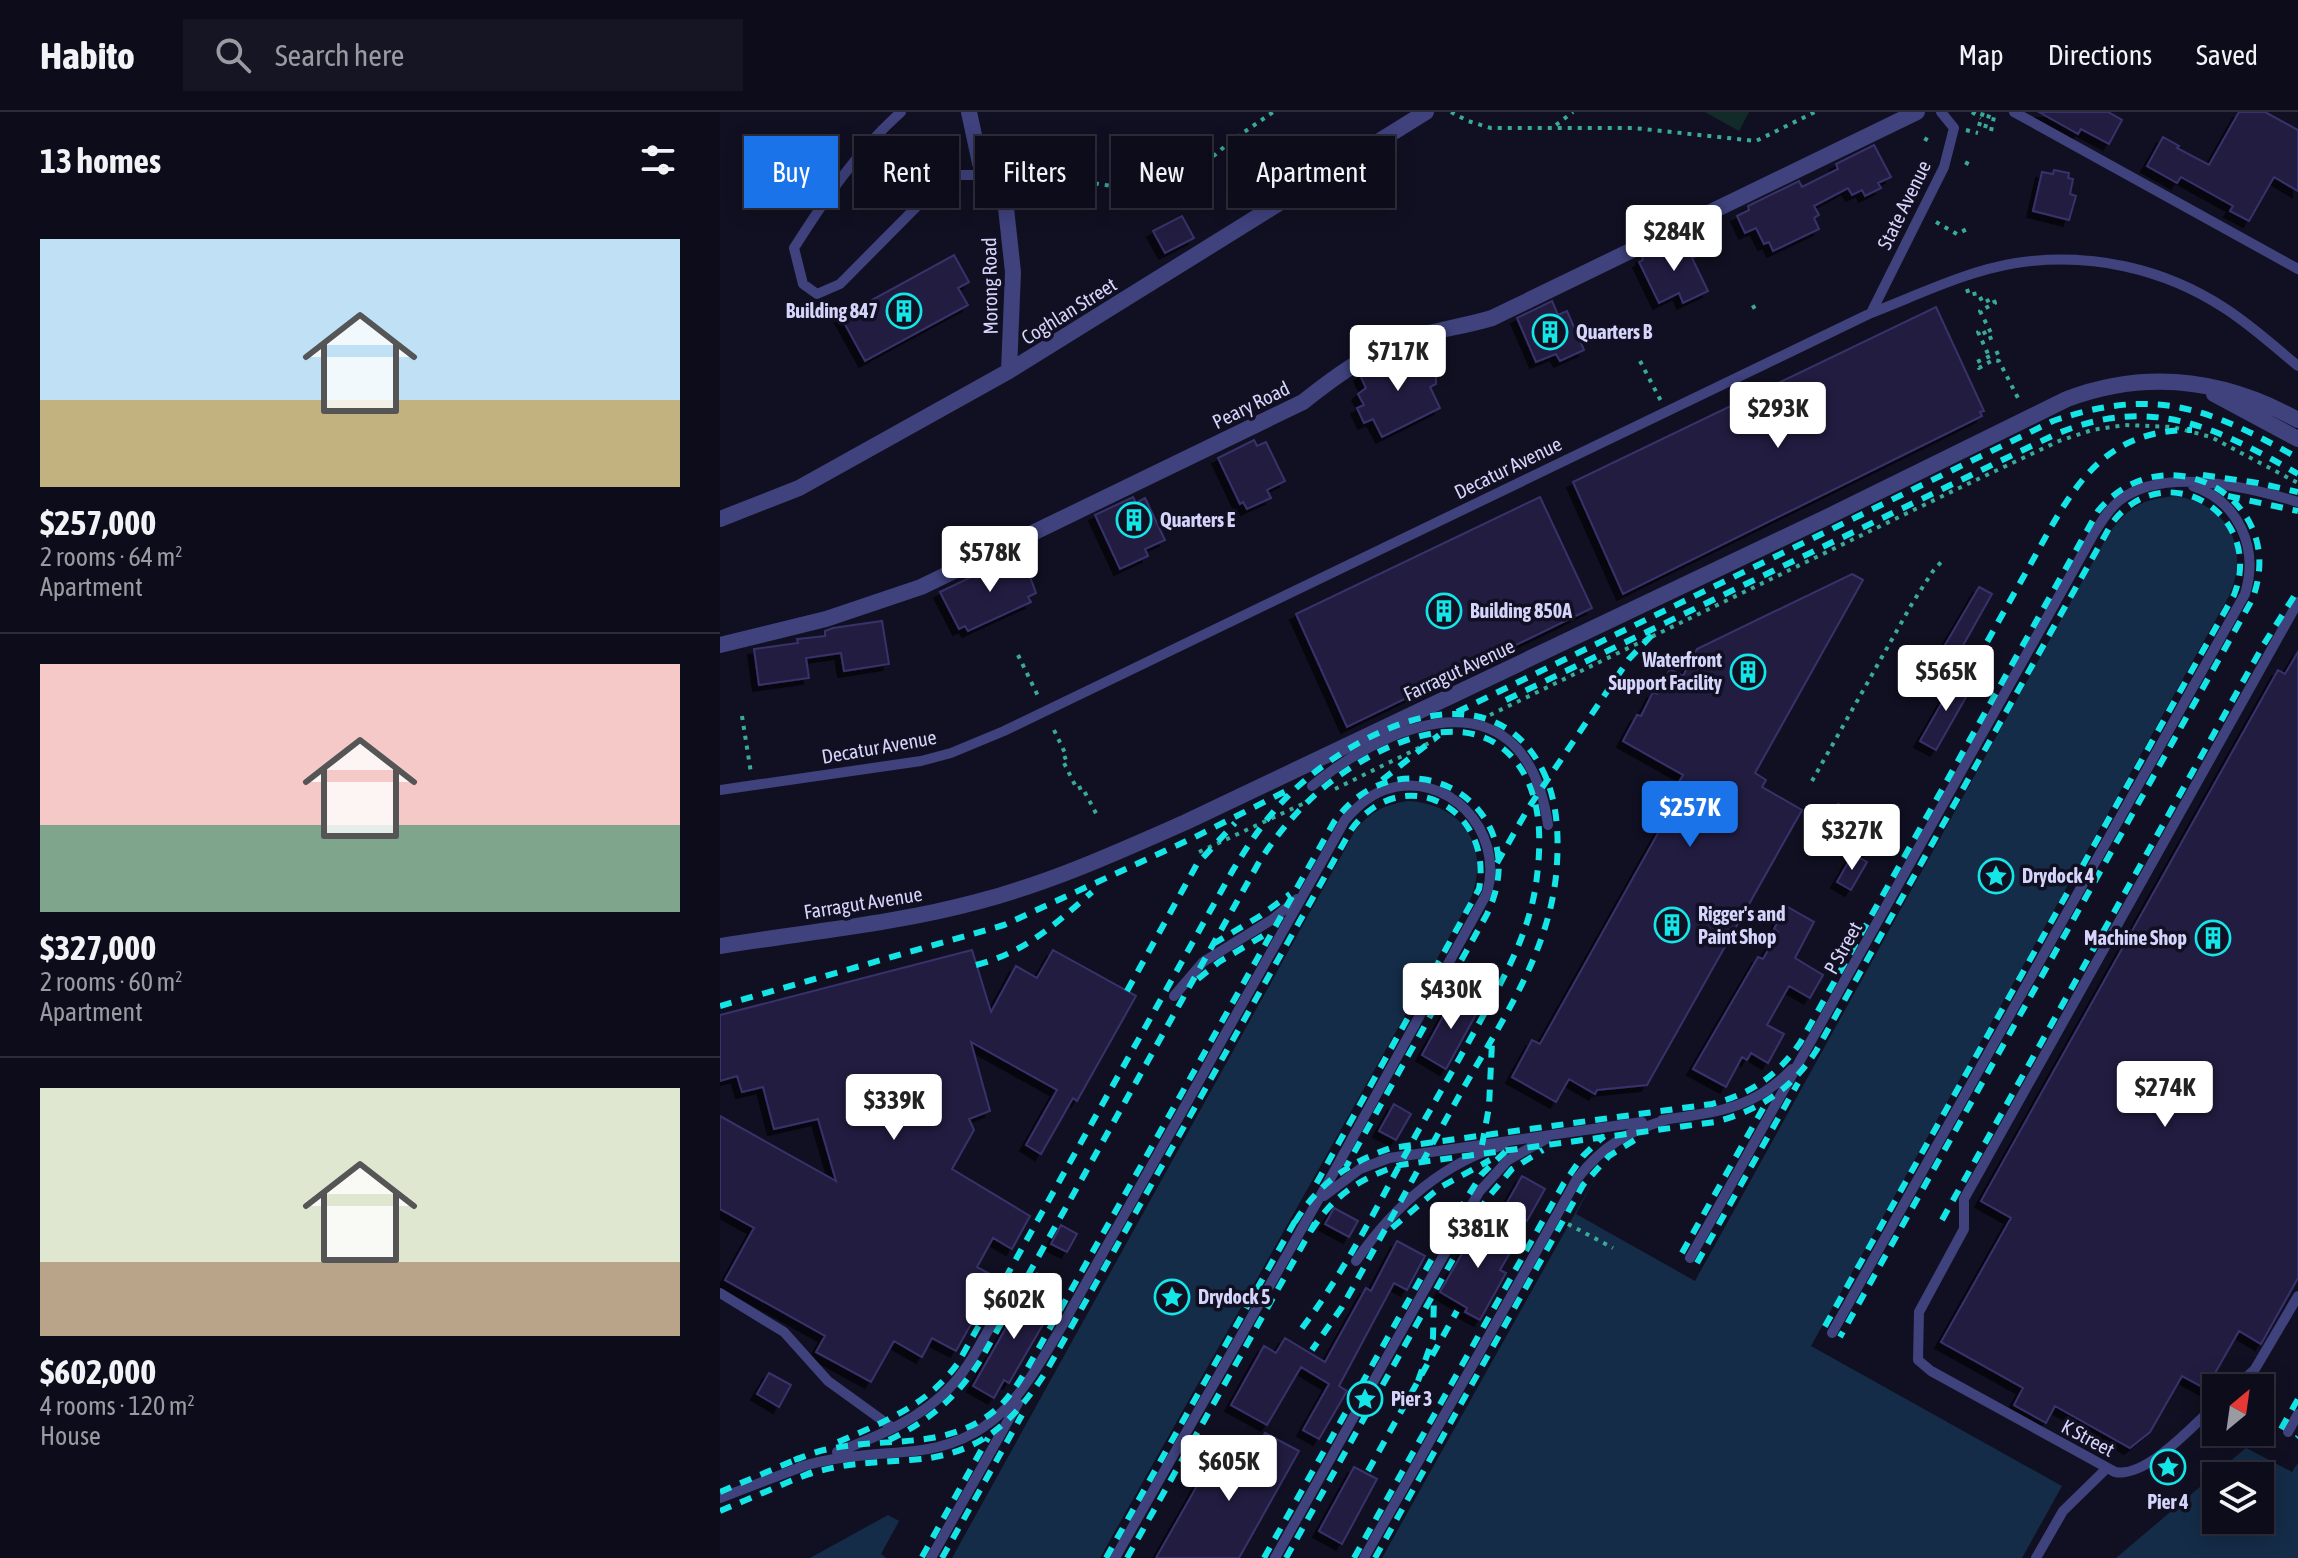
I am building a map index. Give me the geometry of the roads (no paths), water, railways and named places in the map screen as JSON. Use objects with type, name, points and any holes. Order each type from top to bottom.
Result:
[{"type":"street","name":"Coghlan Street","points":[[720,519],[799,488],[1009,371],[1426,112]]},
{"type":"street","name":"Peary Road","points":[[720,645],[826,619],[921,587],[1303,402],[1345,369],[1384,348],[1492,318],[1917,112]]},
{"type":"street","name":"Morong Road","points":[[971,116],[975,137]]},
{"type":"street","name":"Morong Road","points":[[1006,208],[1013,272],[1009,371]]},
{"type":"street","name":"Farragut Avenue","points":[[720,946],[928,913],[1017,890],[1080,869],[1303,766],[2067,399],[2117,384],[2140,381],[2195,384],[2248,396],[2298,420]]},
{"type":"street","name":"Farragut Avenue","points":[[2195,384],[2298,439]]},
{"type":"lane","points":[[901,112],[872,137],[834,185],[794,248],[803,284],[817,294],[840,284],[948,175],[975,175]]},
{"type":"lane","name":"State Avenue","points":[[1871,313],[1944,167],[1954,128],[1941,112]]},
{"type":"lane","points":[[2014,112],[2298,269]]},
{"type":"lane","name":"Decatur Avenue","points":[[720,790],[921,761],[951,753],[1004,731],[1871,313],[1960,278],[2015,263],[2073,259],[2155,274],[2203,295],[2250,326],[2298,366]]},
{"type":"lane","points":[[2175,482],[2244,489],[2298,502]]},
{"type":"lane","points":[[1832,1333],[2245,594],[2250,560],[2241,526],[2210,493],[2175,482]]},
{"type":"lane","name":"P Street","points":[[1690,1258],[2100,523],[2121,500],[2133,493],[2159,483],[2175,482]]},
{"type":"lane","name":"K Street","points":[[2202,1417],[2138,1470],[2124,1474],[2106,1469],[1931,1371],[1918,1360],[1919,1312],[1964,1229],[1964,1199],[2298,602]]},
{"type":"lane","points":[[1403,733],[1449,696]]},
{"type":"lane","points":[[1312,786],[1333,769],[1403,733],[1442,722],[1472,724],[1494,731],[1524,756],[1541,789],[1548,825]]},
{"type":"lane","points":[[1303,766],[1365,751]]},
{"type":"lane","points":[[931,1558],[1345,820],[1365,800],[1395,787],[1429,788],[1454,800],[1475,817],[1489,850],[1492,873],[1483,903],[1115,1558]]},
{"type":"lane","points":[[1174,996],[1203,962],[1284,912],[1309,884]]},
{"type":"lane","points":[[1315,1206],[1344,1180],[1380,1160],[1727,1110],[1759,1097],[1791,1070],[1812,1041]]},
{"type":"lane","points":[[1364,1558],[1577,1179],[1597,1155],[1613,1142],[1669,1119]]},
{"type":"lane","points":[[1275,1558],[1479,1192],[1497,1169],[1517,1153],[1561,1133]]},
{"type":"lane","points":[[1356,1261],[1383,1225],[1432,1181],[1468,1159],[1496,1147],[1539,1136]]},
{"type":"lane","points":[[720,1293],[784,1332],[828,1381],[893,1428]]},
{"type":"lane","points":[[2250,1374],[2298,1296]]},
{"type":"lane","points":[[720,1498],[911,1419],[952,1384],[996,1316]]},
{"type":"lane","points":[[800,1467],[838,1457],[915,1451],[958,1442],[1001,1415],[1015,1401],[1038,1367]]},
{"type":"lane","points":[[2288,1432],[2298,1414]]},
{"type":"lane","points":[[2036,1558],[2063,1511],[2106,1469]]},
{"type":"water","points":[[2176,496],[2210,509],[2222,519],[2230,531],[2237,561],[2229,596],[1811,1346],[2078,1495],[2181,1410],[2202,1423],[2202,1446],[2243,1446],[2273,1462],[2202,1462],[2202,1534],[2274,1534],[2274,1463],[2292,1472],[2298,1463],[2298,1558],[1169,1558],[1436,1085],[1596,1176],[1576,1214],[1695,1281],[2109,533],[2124,516],[2145,502]]},
{"type":"water","name":"Drydock 5","points":[[1409,801],[1445,811],[1468,832],[1477,862],[1471,898],[1100,1558],[952,1558],[1355,831],[1379,810]]},
{"type":"water","points":[[883,1498],[904,1512],[881,1554],[886,1558],[766,1558]]},
{"type":"railway","points":[[1457,712],[2053,421],[2089,410],[2152,404],[2180,408],[2237,426],[2298,458]]},
{"type":"railway","points":[[1506,700],[2054,435],[2088,423],[2121,417],[2180,421],[2238,442],[2298,474]]},
{"type":"railway","points":[[1966,680],[2058,515],[2090,471],[2132,441],[2160,433],[2192,430]]},
{"type":"railway","points":[[2203,475],[2298,492]]},
{"type":"railway","points":[[1295,1222],[1314,1196],[1336,1176],[1362,1160],[1391,1148],[1712,1104],[1739,1095],[1773,1074],[1800,1043],[2098,511],[2126,487],[2156,476],[2187,477],[2215,487],[2238,506],[2254,532],[2259,564],[2252,600],[1840,1337]]},
{"type":"railway","points":[[1311,1231],[1338,1198],[1360,1182],[1400,1165],[1715,1122],[1746,1112],[1773,1097],[1796,1077],[1816,1051],[2112,523],[2134,503],[2158,493],[2182,494],[2205,502],[2223,518],[2236,540],[2240,566],[2234,595],[1824,1328]]},
{"type":"railway","points":[[2228,496],[2298,511]]},
{"type":"railway","points":[[1942,1220],[2264,644],[2298,590]]},
{"type":"railway","points":[[1497,863],[1529,807],[1629,659],[1652,635]]},
{"type":"railway","points":[[838,1442],[904,1411],[933,1390],[958,1363],[1233,870],[1274,811],[1315,772],[1374,735],[1408,722],[1442,715],[1474,716],[1504,727],[1530,750],[1546,779],[1552,794],[1558,843],[1551,906],[1543,935],[1519,990],[1342,1307],[1312,1350]]},
{"type":"railway","points":[[889,1440],[941,1407],[962,1386],[980,1361],[1258,864],[1284,827],[1335,778],[1384,749],[1439,733],[1465,733],[1490,740],[1511,756],[1534,797],[1539,844],[1537,876],[1529,916],[1496,991],[1360,1238],[1296,1336]]},
{"type":"railway","points":[[1382,780],[1439,735]]},
{"type":"railway","points":[[794,1460],[852,1445],[940,1436],[981,1421],[1005,1401],[1029,1366],[1334,822],[1363,793],[1395,780],[1427,780],[1457,791],[1481,813],[1495,842],[1498,877],[1486,916],[1346,1167]]},
{"type":"railway","points":[[720,1006],[1004,925],[1193,838],[1286,791]]},
{"type":"railway","points":[[801,1477],[841,1466],[910,1460],[955,1452],[974,1444],[1006,1422],[1047,1370],[1351,830],[1371,809],[1394,798],[1417,796],[1439,802],[1458,815],[1472,835],[1480,860],[1479,889],[1315,1186]]},
{"type":"railway","points":[[1127,991],[1197,864],[1235,823]]},
{"type":"railway","points":[[976,965],[1025,945],[1092,892]]},
{"type":"railway","points":[[1213,944],[1290,894]]},
{"type":"railway","points":[[1198,979],[1219,962],[1271,931]]},
{"type":"railway","points":[[1482,1145],[1489,1107],[1492,1042]]},
{"type":"railway","points":[[1697,1263],[1798,1083]]},
{"type":"railway","points":[[1682,1253],[1766,1103]]},
{"type":"railway","points":[[1354,1558],[1564,1183],[1583,1156],[1604,1136]]},
{"type":"railway","points":[[1375,1558],[1583,1185],[1609,1156],[1641,1136]]},
{"type":"railway","points":[[1264,1558],[1457,1214],[1481,1175],[1507,1150]]},
{"type":"railway","points":[[1286,1558],[1486,1200],[1512,1169],[1543,1150]]},
{"type":"railway","points":[[1392,1228],[1439,1188],[1490,1160]]},
{"type":"railway","points":[[1106,1558],[1299,1214]]},
{"type":"railway","points":[[1127,1558],[1315,1223]]},
{"type":"railway","points":[[1418,1381],[1433,1338],[1434,1296]]},
{"type":"railway","points":[[1368,1471],[1457,1311]]},
{"type":"railway","points":[[2281,1429],[2298,1399]]},
{"type":"railway","points":[[942,1558],[1022,1415]]},
{"type":"railway","points":[[922,1557],[988,1438]]},
{"type":"railway","points":[[720,1492],[802,1457]]},
{"type":"railway","points":[[720,1511],[812,1472]]},
{"type":"place","name":"Building 847","points":[[904,311]]},
{"type":"place","name":"Quarters B","points":[[1550,332]]},
{"type":"place","name":"Quarters E","points":[[1134,520]]},
{"type":"place","name":"Building 850A","points":[[1444,611]]},
{"type":"place","name":"Waterfront Support Facility","points":[[1748,672]]},
{"type":"place","name":"Drydock 4","points":[[1996,876]]},
{"type":"place","name":"Rigger's and Paint Shop","points":[[1672,925]]},
{"type":"place","name":"Machine Shop","points":[[2213,938]]},
{"type":"place","name":"Drydock 5","points":[[1172,1297]]},
{"type":"place","name":"Pier 3","points":[[1365,1399]]},
{"type":"place","name":"Pier 4","points":[[2168,1467]]}]
